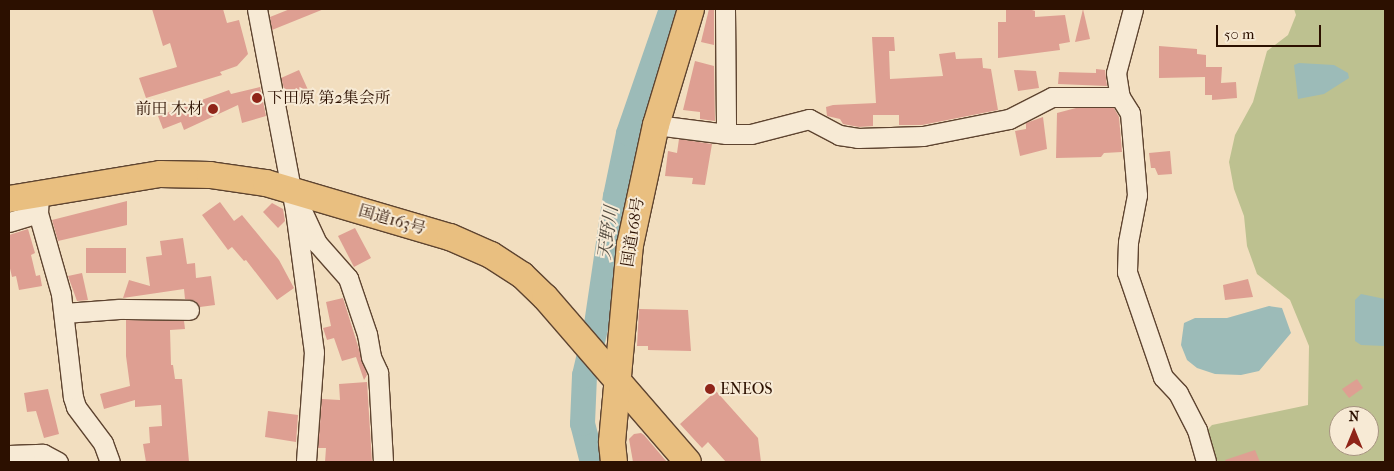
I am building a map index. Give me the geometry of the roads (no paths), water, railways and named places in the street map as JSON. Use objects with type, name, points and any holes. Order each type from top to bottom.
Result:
[{"type":"highway","name":"国道168号","points":[[614,462],[609,372],[630,245],[656,125],[691,9]]},
{"type":"highway","name":"国道163号","points":[[9,199],[38,203],[131,178],[185,173],[239,178],[294,201],[450,237],[491,255],[522,275],[576,332],[688,462]]},
{"type":"street","points":[[257,9],[294,201],[314,352],[306,462]]},
{"type":"street","points":[[725,9],[726,134]]},
{"type":"street","points":[[1133,9],[1116,73],[1120,97],[1130,113],[1138,195],[1128,242],[1127,272],[1163,377],[1178,392],[1198,430],[1206,462]]},
{"type":"street","points":[[656,125],[726,134],[752,134],[809,119],[839,135],[858,138],[942,134],[1009,119],[1052,97],[1120,97]]},
{"type":"street","points":[[294,201],[303,213],[317,244],[348,278],[367,334],[371,356],[378,372],[383,462]]},
{"type":"street","points":[[9,222],[38,203],[64,313],[73,397],[76,407],[103,443],[110,462]]},
{"type":"street","points":[[64,313],[119,309],[188,310]]},
{"type":"street","points":[[9,455],[43,454],[58,462]]},
{"type":"water","points":[[1299,63],[1334,65],[1348,73],[1349,78],[1324,94],[1298,99],[1294,65]]},
{"type":"water","points":[[1361,294],[1385,299],[1385,346],[1361,345],[1355,341],[1355,300]]},
{"type":"water","points":[[1269,306],[1282,308],[1291,333],[1259,371],[1241,375],[1215,374],[1197,368],[1187,360],[1181,345],[1184,323],[1195,318],[1227,318]]},
{"type":"waterway","name":"天野川","points":[[592,462],[582,423],[584,375],[596,324],[615,196],[628,133],[671,9]]},
{"type":"place","name":"下田原 第2集会所","points":[[257,98]]},
{"type":"place","name":"前田 木材","points":[[213,109]]},
{"type":"place","name":"ENEOS","points":[[710,389]]}]
